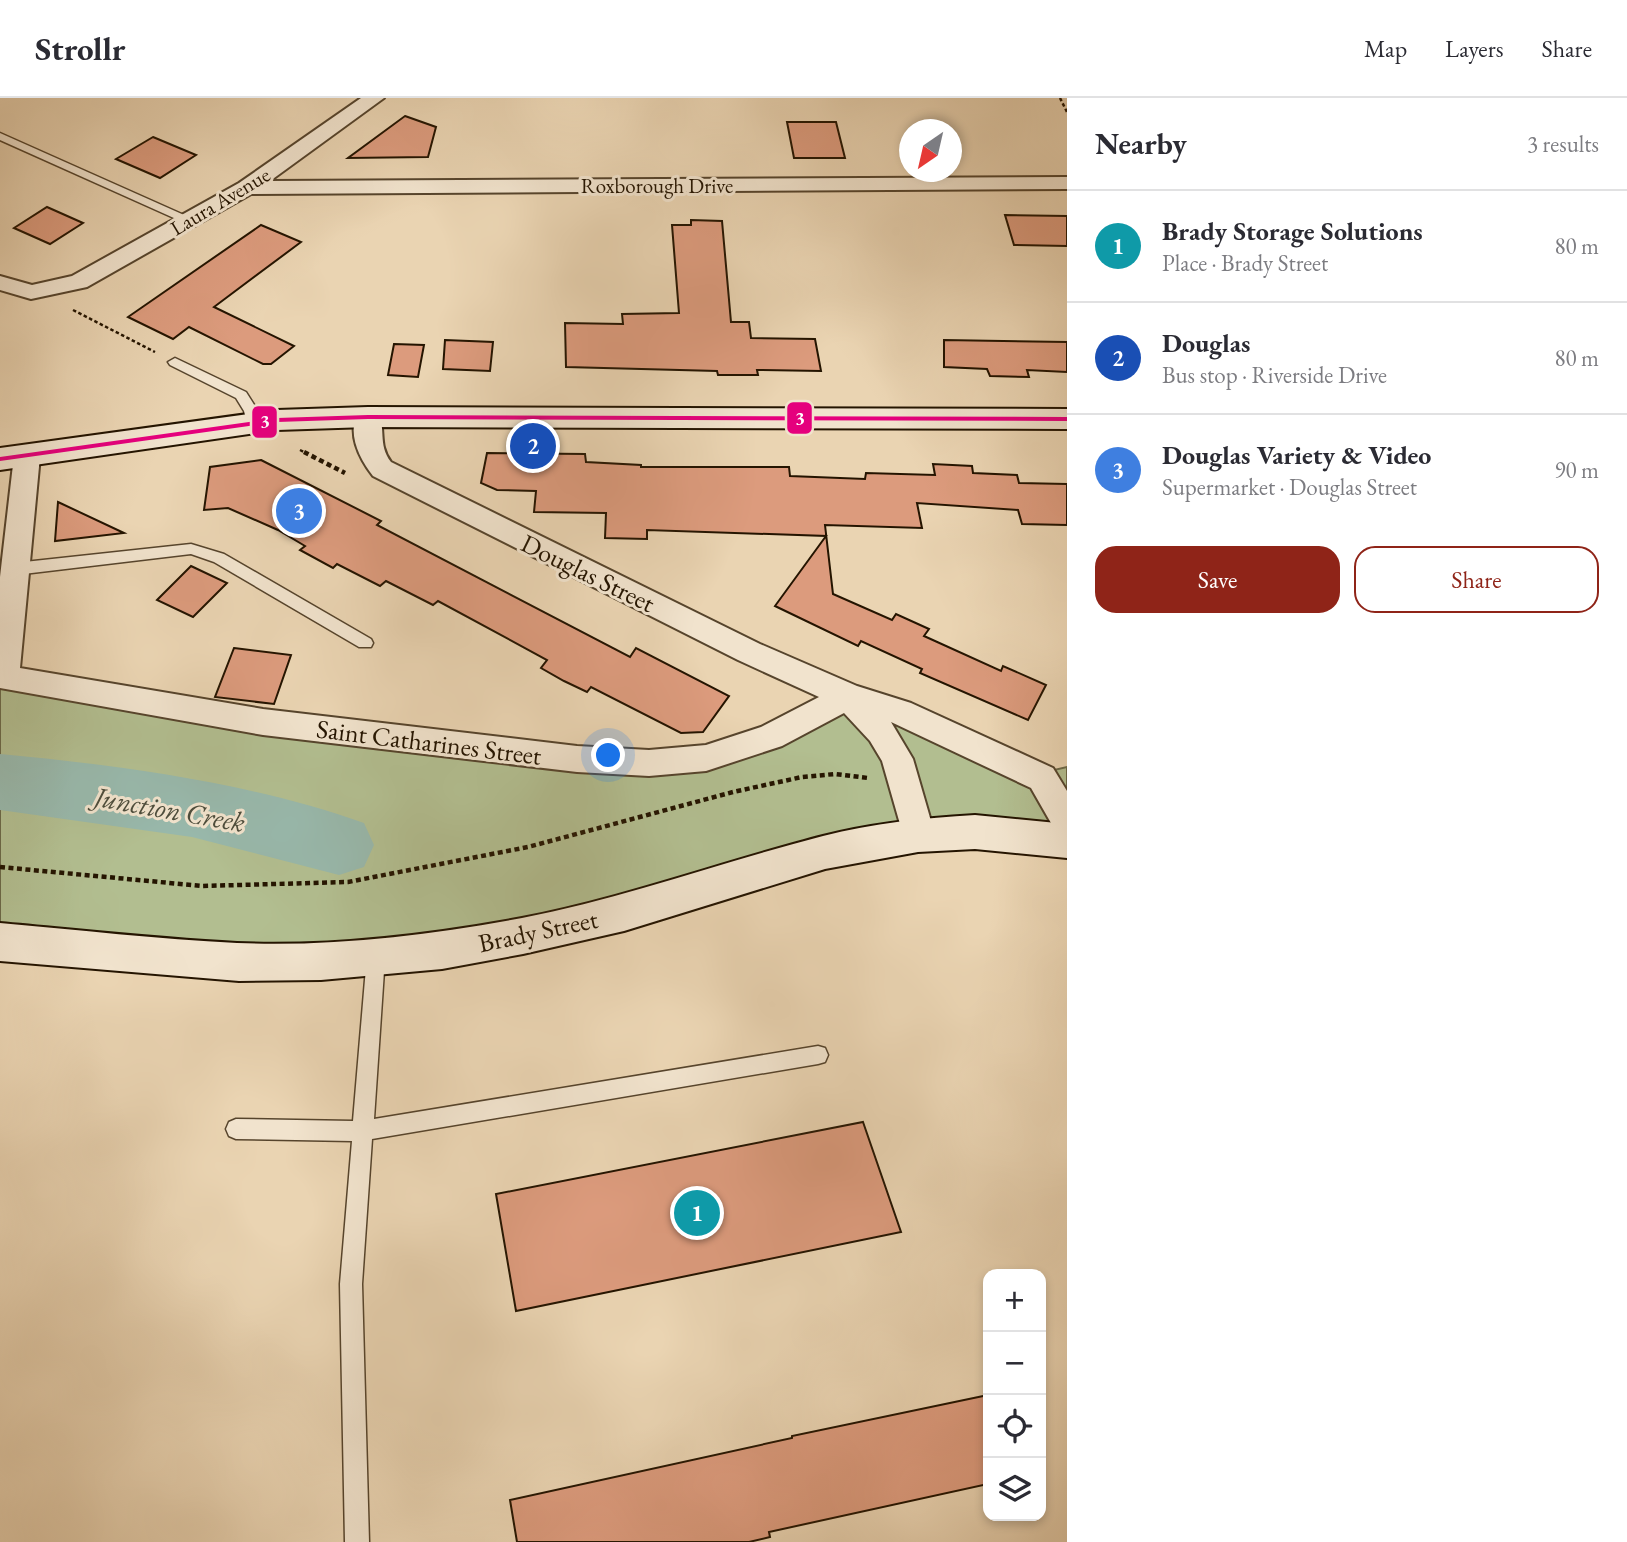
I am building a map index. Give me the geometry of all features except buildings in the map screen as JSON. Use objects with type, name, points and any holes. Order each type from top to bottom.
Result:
[{"type":"street","name":"Laura Avenue","points":[[0,284],[62,298],[79,282],[247,188],[374,98]]},
{"type":"street","name":"Roxborough Drive","points":[[247,188],[1067,183]]},
{"type":"street","points":[[2,677],[15,569],[13,457],[253,424],[368,417],[1067,419]]},
{"type":"street","name":"Douglas Street","points":[[368,417],[367,439],[370,455],[382,469],[399,479],[749,652],[848,696],[900,712],[1042,778],[1067,820]]},
{"type":"street","name":"Saint Catharines Street","points":[[2,677],[263,722],[563,758],[649,764],[706,758],[771,737],[848,696]]},
{"type":"street","name":"Douglas Street","points":[[848,696],[881,732],[897,759],[918,835]]},
{"type":"street","name":"Brady Street","points":[[0,942],[239,962],[321,961],[442,950],[624,913],[825,852],[918,835],[975,832],[1067,841]]},
{"type":"lane","points":[[0,136],[190,220]]},
{"type":"lane","points":[[175,362],[241,395],[251,411],[253,424]]},
{"type":"lane","points":[[15,569],[191,549],[219,558],[365,643]]},
{"type":"lane","points":[[357,1542],[351,1284],[376,956]]},
{"type":"lane","points":[[236,1129],[362,1131],[818,1055]]},
{"type":"path","points":[[1060,98],[1067,112]]},
{"type":"path","points":[[62,298],[175,362]]},
{"type":"path","points":[[0,867],[202,886],[348,881],[528,847],[733,792],[802,777],[835,774],[904,780]]},
{"type":"green space","points":[[0,674],[411,739],[706,756],[844,696],[1037,774],[1067,767],[1067,844],[919,839],[449,953],[0,946]]},
{"type":"waterway","name":"Junction Creek","points":[[0,782],[192,808],[339,845]]},
{"type":"transit line","name":"3","points":[[0,459],[277,420],[368,417],[1067,419]]},
{"type":"place","name":"Douglas","points":[[533,446]]},
{"type":"place","name":"Douglas Variety & Video","points":[[299,511]]},
{"type":"place","name":"Brady Storage Solutions","points":[[697,1213]]}]
